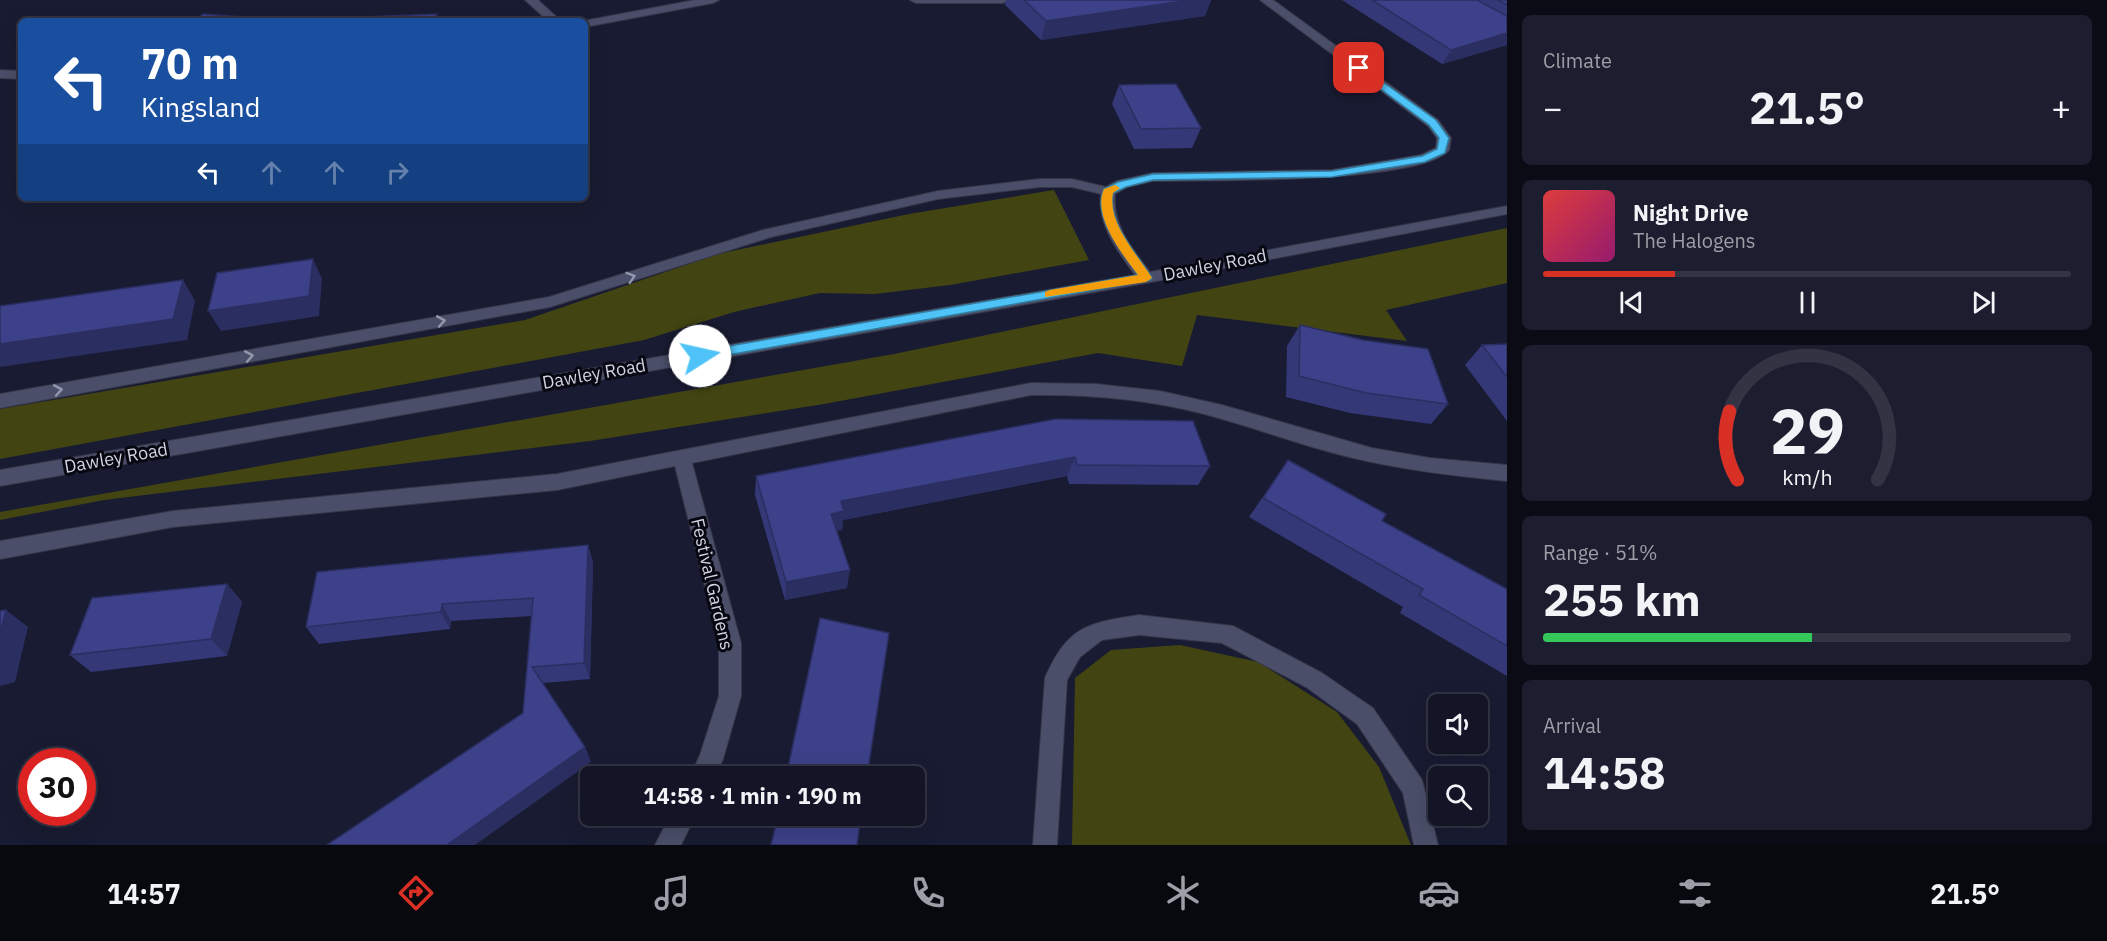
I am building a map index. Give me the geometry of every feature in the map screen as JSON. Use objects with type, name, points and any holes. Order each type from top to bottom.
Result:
[{"type":"street","points":[[531,0],[552,18]]},
{"type":"street","points":[[588,23],[713,0]]},
{"type":"street","points":[[916,0],[1003,0]]},
{"type":"street","points":[[0,401],[550,302],[768,233],[938,195],[1040,183],[1072,183],[1108,192],[1122,184],[1153,177],[1332,174],[1425,159],[1442,150],[1444,138],[1433,123],[1266,0]]},
{"type":"street","points":[[0,74],[18,75]]},
{"type":"street","points":[[1108,192],[1106,204],[1115,230],[1146,278]]},
{"type":"street","name":"Dawley Road","points":[[0,478],[1146,278],[1507,210]]},
{"type":"street","points":[[0,550],[173,519],[557,482],[1031,389],[1081,388],[1147,395],[1205,408],[1354,451],[1419,463],[1507,473]]},
{"type":"street","name":"Festival Gardens","points":[[682,459],[730,643],[730,696],[708,766]]},
{"type":"street","points":[[1045,845],[1056,678],[1072,650],[1097,631],[1139,625],[1225,633],[1314,680],[1365,716],[1414,788],[1426,845]]},
{"type":"street","points":[[667,845],[677,826]]},
{"type":"green space","points":[[1054,190],[1089,260],[950,285],[875,294],[820,293],[734,312],[644,340],[0,459],[0,409],[525,320],[718,254],[909,214]]},
{"type":"green space","points":[[1507,228],[1507,283],[1386,310],[1407,341],[1197,315],[1182,366],[1098,353],[824,404],[590,441],[104,500],[0,520],[0,512],[894,354]]},
{"type":"green space","points":[[1180,645],[1258,662],[1337,712],[1379,767],[1411,845],[1072,845],[1075,678],[1111,650]]},
{"type":"building","points":[[1024,0],[1191,0],[1046,21]]},
{"type":"building","points":[[1372,0],[1477,0],[1507,16],[1507,33],[1451,50]]},
{"type":"building","points":[[203,14],[258,18],[198,18]]},
{"type":"building","points":[[437,14],[434,18],[336,18]]},
{"type":"building","points":[[1176,84],[1201,128],[1141,129],[1119,85]]},
{"type":"building","points":[[313,259],[309,296],[208,311],[217,273]]},
{"type":"building","points":[[183,280],[173,319],[0,344],[0,306]]},
{"type":"building","points":[[1300,325],[1363,340],[1428,349],[1448,404],[1366,393],[1299,376]]},
{"type":"building","points":[[1507,344],[1507,377],[1482,345]]},
{"type":"building","points":[[1056,419],[1193,421],[1210,466],[1077,465],[1075,457],[841,501],[844,511],[831,514],[850,570],[786,582],[756,476]]},
{"type":"building","points":[[1288,460],[1386,514],[1382,521],[1507,589],[1507,646],[1419,595],[1423,589],[1263,498]]},
{"type":"building","points":[[588,545],[584,663],[532,667],[585,747],[447,845],[327,845],[523,713],[533,598],[442,604],[441,612],[306,627],[317,572]]},
{"type":"building","points":[[227,584],[211,639],[70,655],[92,598]]},
{"type":"building","points":[[6,610],[0,633],[0,611]]},
{"type":"building","points":[[820,618],[889,633],[869,766],[788,766]]},
{"type":"building","points":[[776,826],[860,826],[857,845],[771,845]]},
{"type":"slow traffic","points":[[1050,295],[1146,278],[1128,254],[1109,217],[1106,204],[1108,192],[1115,188]]},
{"type":"route","points":[[700,356],[1146,278],[1128,254],[1109,217],[1106,204],[1108,192],[1122,184],[1153,177],[1332,174],[1425,159],[1442,150],[1444,138],[1433,123],[1359,68]]}]
